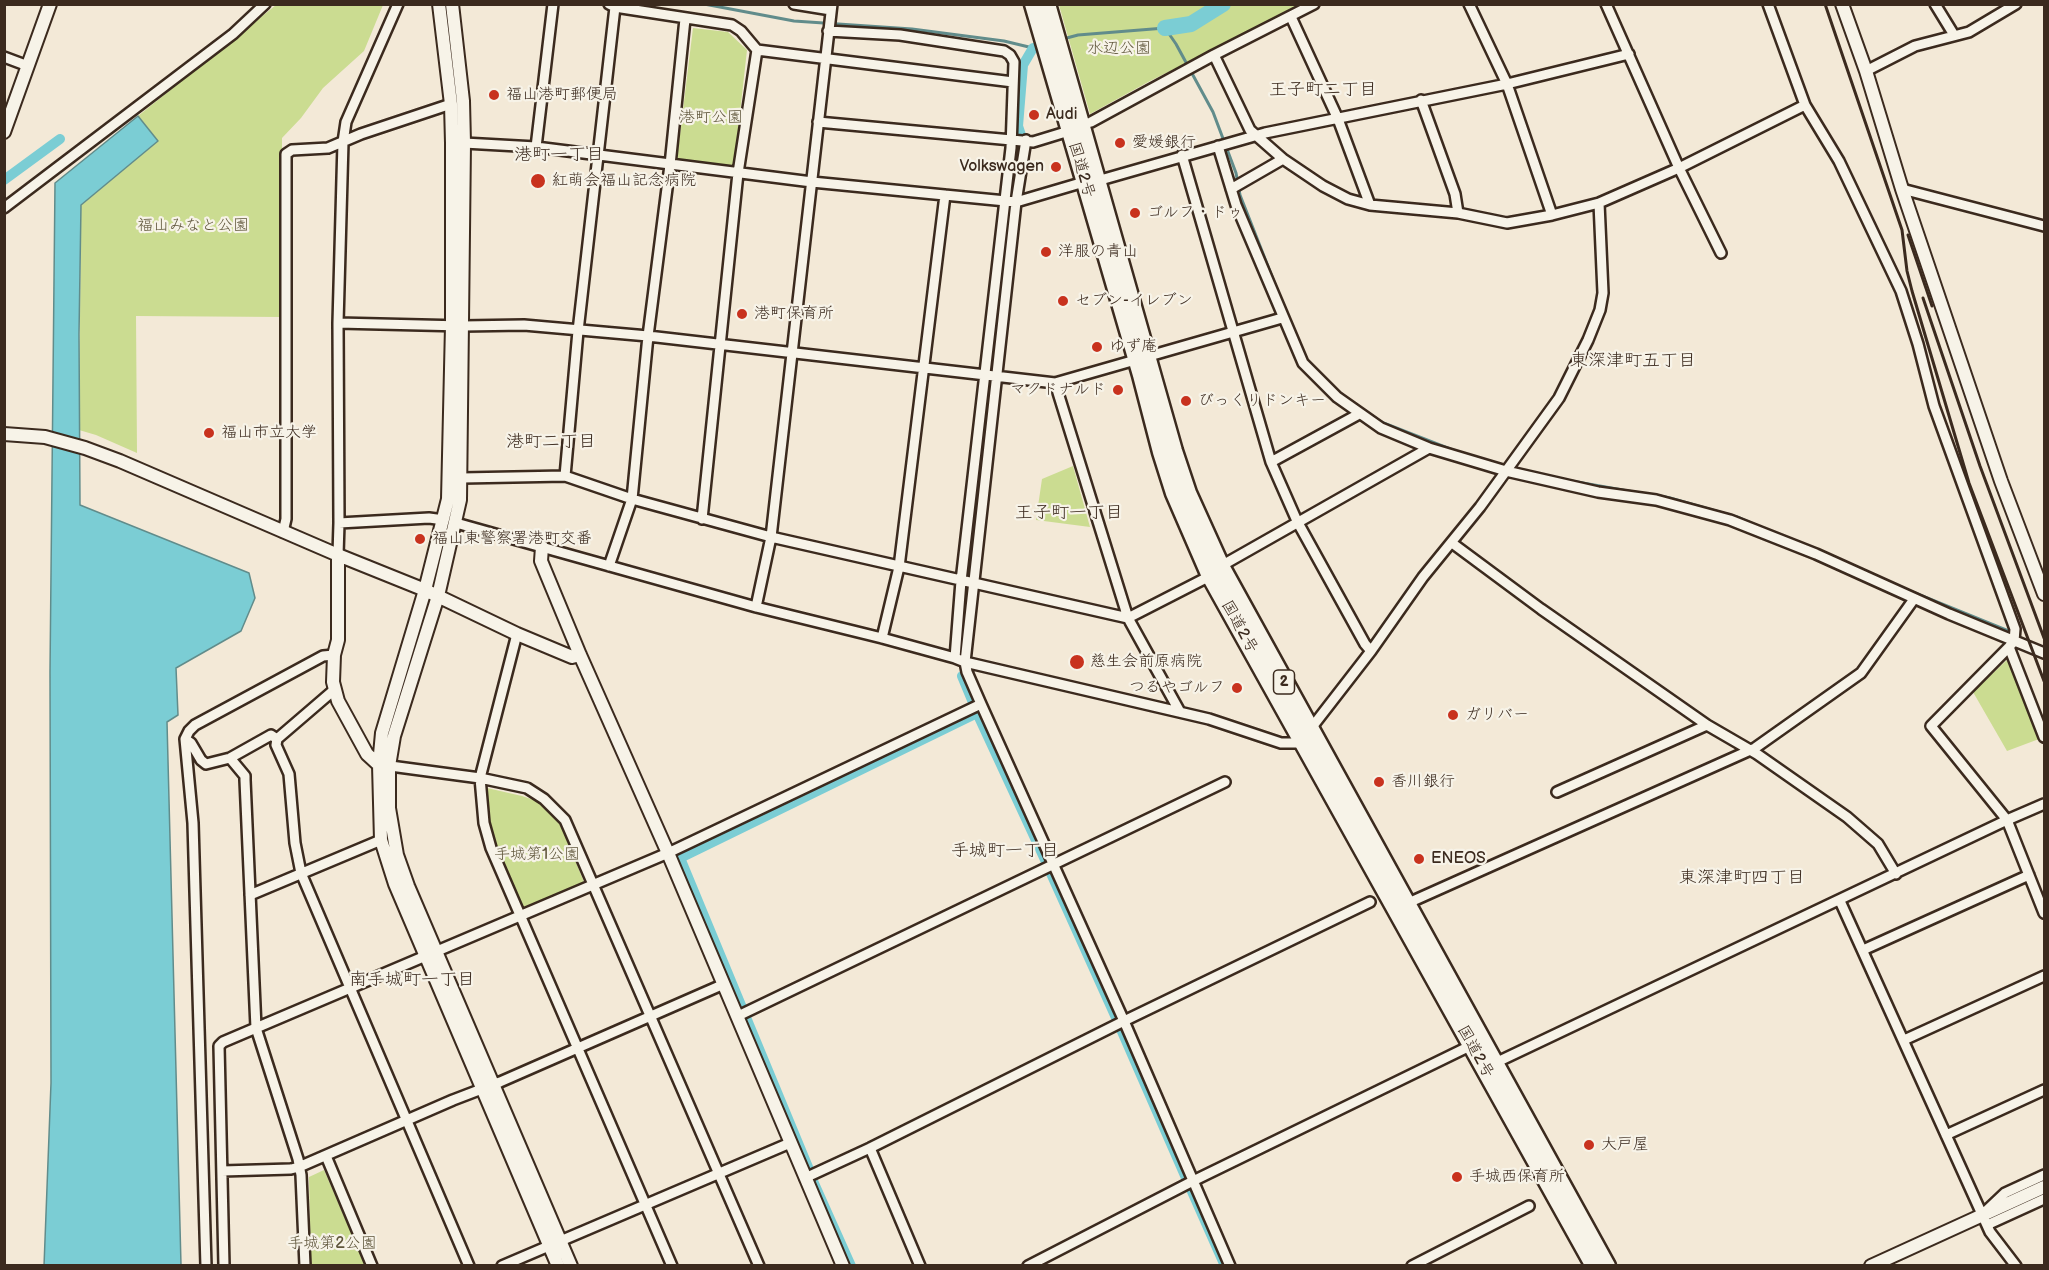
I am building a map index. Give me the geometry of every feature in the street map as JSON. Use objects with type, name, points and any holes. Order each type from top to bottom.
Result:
[{"type":"highway","name":"国道2号","points":[[1033,4],[1046,24]]},
{"type":"highway","name":"国道2号","points":[[1047,4],[1046,24],[1142,358],[1161,452],[1174,493],[1472,1045],[1490,1066],[1607,1266]]},
{"type":"highway","name":"国道2号","points":[[1306,735],[1406,904],[1594,1266]]},
{"type":"street","points":[[4,132],[8,115],[50,4]]},
{"type":"street","points":[[4,208],[233,34],[264,4]]},
{"type":"street","points":[[398,4],[346,122],[343,142],[338,323],[338,640],[334,656],[334,690],[367,754],[384,766],[480,778],[527,788],[557,810],[565,820],[759,1266]]},
{"type":"street","points":[[439,4],[451,104],[462,478],[460,500],[425,590],[382,733],[384,766],[397,855],[431,954],[555,1243],[571,1266]]},
{"type":"street","points":[[431,954],[395,884],[381,840],[384,766],[438,596],[450,522],[448,498],[465,143],[463,101],[452,4]]},
{"type":"street","points":[[536,147],[553,4]]},
{"type":"street","points":[[756,607],[771,537],[831,9],[794,4]]},
{"type":"street","points":[[818,122],[1033,142],[1090,122],[1314,4]]},
{"type":"street","points":[[1481,4],[1470,6],[1507,84],[1552,215]]},
{"type":"street","points":[[1606,4],[1679,168],[1721,253]]},
{"type":"street","points":[[1768,4],[1805,105],[1839,160],[1901,291],[1934,406],[2015,629],[2011,644],[1931,726],[2007,820],[2044,913]]},
{"type":"street","points":[[1842,4],[2001,481],[2044,594]]},
{"type":"street","points":[[1935,4],[1954,35]]},
{"type":"street","points":[[1866,71],[1916,46],[1970,32],[2016,4]]},
{"type":"street","points":[[565,476],[599,155],[612,6],[732,25],[741,31],[757,50],[1013,82]]},
{"type":"street","points":[[1291,16],[1338,119],[1370,205]]},
{"type":"street","points":[[609,566],[632,499],[648,336],[686,19]]},
{"type":"street","points":[[829,29],[900,35],[1004,51],[1014,62],[1013,82],[1020,140],[1010,201],[967,582],[955,658]]},
{"type":"street","points":[[702,519],[738,173],[757,50]]},
{"type":"street","points":[[465,143],[536,147],[812,182],[1010,201],[1256,135],[1507,84],[1629,54]]},
{"type":"street","points":[[1214,55],[1250,130],[1283,159],[1323,186],[1348,199],[1370,205],[1458,213],[1507,223],[1599,203],[1679,168],[1805,105]]},
{"type":"street","points":[[4,57],[28,66]]},
{"type":"street","points":[[1421,100],[1455,194],[1458,213]]},
{"type":"street","points":[[283,532],[286,519],[286,154],[292,150],[328,148],[361,134],[451,104]]},
{"type":"street","points":[[1010,201],[1020,140]]},
{"type":"street","points":[[1218,146],[1231,189],[1282,318],[1303,363],[1337,397],[1381,428],[1429,448],[1506,471],[1598,492],[1656,500],[1730,520],[1816,554],[2011,644],[2044,653]]},
{"type":"street","points":[[1182,156],[1271,462],[1297,522],[1371,651]]},
{"type":"street","points":[[1231,189],[1283,159]]},
{"type":"street","points":[[1902,189],[2044,226]]},
{"type":"street","points":[[882,638],[899,567],[945,195]]},
{"type":"street","points":[[339,523],[429,518],[450,522],[965,662],[1209,719],[1281,743],[1306,735],[1371,651],[1423,577],[1452,543],[1506,471],[1558,398],[1588,340],[1600,310],[1603,293],[1599,203]]},
{"type":"street","points":[[338,323],[524,325],[721,344],[1055,384],[1282,318]]},
{"type":"street","points":[[1055,384],[1128,618],[1180,712]]},
{"type":"street","points":[[1271,462],[1359,414]]},
{"type":"street","points":[[4,434],[45,437],[85,448],[425,590],[517,634],[572,657],[580,655]]},
{"type":"street","points":[[462,478],[565,476],[632,499],[771,537],[1128,618],[1216,571],[1297,522],[1429,448]]},
{"type":"street","points":[[1452,543],[1541,609],[1707,725],[1757,754],[1847,817],[1878,844],[1896,874]]},
{"type":"street","points":[[542,547],[541,561],[580,655],[668,853],[843,1266]]},
{"type":"street","points":[[967,582],[965,662],[968,672],[1124,1021],[1230,1266]]},
{"type":"street","points":[[1406,904],[1749,750],[1861,673],[1914,599]]},
{"type":"street","points":[[517,634],[480,778],[484,823],[491,848],[672,1266]]},
{"type":"street","points":[[2011,644],[2044,737]]},
{"type":"street","points":[[206,1266],[193,823],[185,739],[195,725],[323,656],[334,656]]},
{"type":"street","points":[[334,690],[277,739],[276,745],[289,774],[295,843],[301,873],[469,1266]]},
{"type":"street","points":[[224,1266],[219,1046],[223,1042],[668,853],[981,704]]},
{"type":"street","points":[[1557,792],[1707,725]]},
{"type":"street","points":[[185,739],[191,742],[201,760],[206,764],[230,758],[271,735],[277,739]]},
{"type":"street","points":[[230,758],[245,776],[256,1028],[299,1167],[305,1266]]},
{"type":"street","points":[[738,1017],[1225,782]]},
{"type":"street","points":[[1490,1066],[1731,950],[2044,804]]},
{"type":"street","points":[[250,895],[381,840]]},
{"type":"street","points":[[1863,950],[2029,874]]},
{"type":"street","points":[[1840,901],[1985,1220],[2016,1266]]},
{"type":"street","points":[[806,1178],[1371,902]]},
{"type":"street","points":[[1904,1040],[2044,976]]},
{"type":"street","points":[[222,1171],[299,1167],[724,984]]},
{"type":"street","points":[[1028,1266],[1193,1181],[1472,1045]]},
{"type":"street","points":[[1946,1134],[2044,1090]]},
{"type":"street","points":[[502,1266],[790,1143]]},
{"type":"street","points":[[870,1148],[920,1266]]},
{"type":"street","points":[[326,1156],[372,1266]]},
{"type":"street","points":[[1985,1220],[2005,1193],[2044,1175]]},
{"type":"street","points":[[1985,1220],[2044,1187]]},
{"type":"street","points":[[1871,1266],[2044,1199]]},
{"type":"street","points":[[1412,1266],[1528,1206]]},
{"type":"street","points":[[555,1243],[558,1266]]},
{"type":"green space","name":"福山みなと公園","points":[[276,5],[383,5],[364,51],[323,88],[301,118],[282,138],[282,317],[136,316],[137,453],[79,430],[81,205],[158,141],[138,116]]},
{"type":"green space","name":"水辺公園","points":[[1059,5],[1304,5],[1150,81],[1090,114]]},
{"type":"green space","name":"港町公園","points":[[693,28],[728,32],[747,50],[734,166],[677,159]]},
{"type":"green space","points":[[1073,466],[1090,527],[1036,520],[1042,479]]},
{"type":"green space","points":[[2008,659],[2039,739],[2007,751],[1973,692]]},
{"type":"green space","name":"手城第1公園","points":[[487,788],[534,800],[547,809],[561,826],[584,882],[523,908],[491,832]]},
{"type":"green space","name":"手城第2公園","points":[[324,1170],[365,1265],[311,1265],[309,1177]]},
{"type":"water","points":[[138,116],[158,141],[81,205],[80,505],[249,573],[255,598],[241,631],[176,668],[178,715],[167,722],[181,1265],[44,1266],[51,1083],[50,672],[55,183]]},
{"type":"waterway","points":[[704,4],[794,21],[912,29],[1004,41],[1033,48],[1039,46]]},
{"type":"waterway","points":[[1165,28],[1191,24],[1223,4]]},
{"type":"waterway","points":[[1063,39],[1078,35],[1165,28],[1213,112],[1236,173],[1240,195],[1284,307]]},
{"type":"waterway","points":[[962,649],[1004,251],[1021,135],[1018,126],[1023,65],[1033,48]]},
{"type":"waterway","points":[[4,180],[60,139]]},
{"type":"waterway","points":[[1304,354],[1307,360],[1342,395],[1381,422],[1463,454]]},
{"type":"waterway","points":[[1566,480],[1645,494]]},
{"type":"waterway","points":[[1655,495],[1737,517],[1774,533]]},
{"type":"waterway","points":[[1910,591],[2011,632]]},
{"type":"waterway","points":[[962,676],[972,700]]},
{"type":"waterway","points":[[810,1172],[680,858],[977,713],[1046,862]]},
{"type":"waterway","points":[[1049,869],[1117,1020]]},
{"type":"waterway","points":[[1120,1027],[1186,1178]]},
{"type":"waterway","points":[[813,1181],[851,1266]]},
{"type":"waterway","points":[[1190,1187],[1225,1266]]},
{"type":"railway","points":[[1825,4],[1902,230],[1912,291],[1969,483],[2044,681]]},
{"type":"railway","points":[[1908,235],[1932,306]]},
{"type":"railway","points":[[1923,298],[1980,466],[2044,638]]},
{"type":"place","name":"福山港町郵便局","points":[[494,95]]},
{"type":"place","name":"Audi","points":[[1034,115]]},
{"type":"place","name":"愛媛銀行","points":[[1120,143]]},
{"type":"place","name":"Volkswagen","points":[[1056,167]]},
{"type":"place","name":"紅萌会福山記念病院","points":[[538,181]]},
{"type":"place","name":"ゴルフ・ドゥ","points":[[1135,213]]},
{"type":"place","name":"洋服の青山","points":[[1046,252]]},
{"type":"place","name":"セブン-イレブン","points":[[1063,301]]},
{"type":"place","name":"港町保育所","points":[[742,314]]},
{"type":"place","name":"ゆず庵","points":[[1097,347]]},
{"type":"place","name":"マクドナルド","points":[[1118,390]]},
{"type":"place","name":"びっくりドンキー","points":[[1186,401]]},
{"type":"place","name":"福山市立大学","points":[[209,433]]},
{"type":"place","name":"福山東警察署港町交番","points":[[420,539]]},
{"type":"place","name":"慈生会前原病院","points":[[1077,662]]},
{"type":"place","name":"つるやゴルフ","points":[[1237,688]]},
{"type":"place","name":"ガリバー","points":[[1453,715]]},
{"type":"place","name":"香川銀行","points":[[1379,782]]},
{"type":"place","name":"ENEOS","points":[[1419,859]]},
{"type":"place","name":"大戸屋","points":[[1589,1145]]},
{"type":"place","name":"手城西保育所","points":[[1457,1177]]},
{"type":"district","name":"王子町二丁目","points":[[1323,90]]},
{"type":"district","name":"港町一丁目","points":[[559,155]]},
{"type":"district","name":"東深津町五丁目","points":[[1633,361]]},
{"type":"district","name":"港町二丁目","points":[[551,442]]},
{"type":"district","name":"王子町一丁目","points":[[1069,513]]},
{"type":"district","name":"手城町一丁目","points":[[1005,851]]},
{"type":"district","name":"東深津町四丁目","points":[[1742,878]]},
{"type":"district","name":"南手城町一丁目","points":[[412,980]]}]
